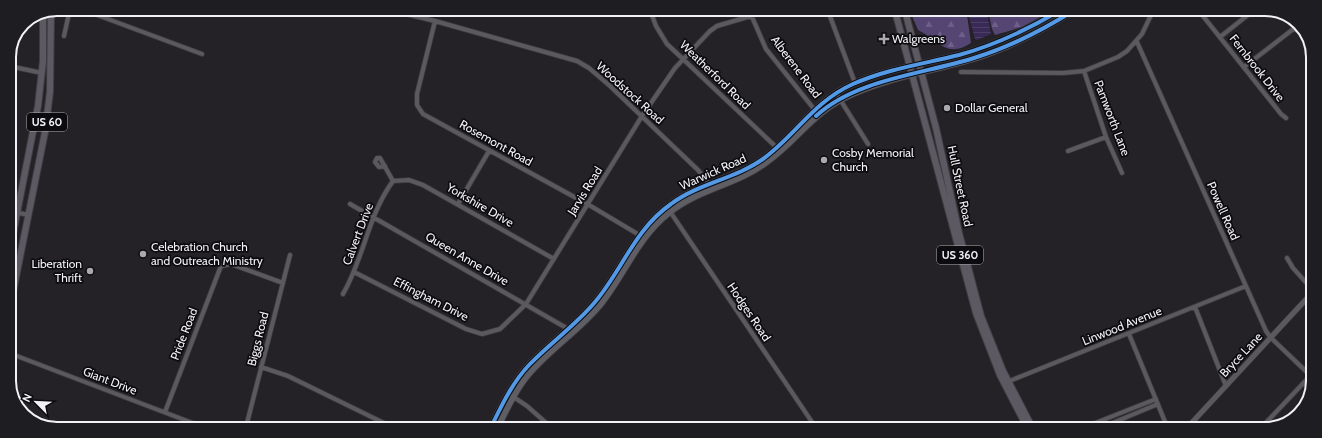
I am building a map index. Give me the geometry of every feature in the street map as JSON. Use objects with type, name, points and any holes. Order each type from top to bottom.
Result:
[{"type":"main road","name":"US 360","points":[[897,16],[912,74]]},
{"type":"main road","name":"Hull Street Road","points":[[906,16],[974,292],[989,339],[1006,382],[1029,422]]},
{"type":"main road","name":"Warwick Road","points":[[711,187],[748,168],[775,148],[836,93],[855,83],[910,66],[959,55],[1003,40],[1049,16]]},
{"type":"main road","name":"Warwick Road","points":[[500,422],[510,396],[537,365],[592,314],[608,296],[651,220],[691,191],[711,187],[746,176],[759,168],[772,159],[816,111],[875,84],[1004,48],[1029,38],[1065,16]]},
{"type":"main road","name":"US 60","points":[[16,278],[44,144],[50,92],[51,17]]},
{"type":"main road","name":"US 60","points":[[16,217],[37,117],[42,73],[43,19]]},
{"type":"main road","name":"Hull Street Road","points":[[912,74],[974,308],[988,348],[1025,422]]},
{"type":"main road","name":"Warwick Road","points":[[494,422],[529,365],[587,311],[603,292],[642,236]]},
{"type":"street","points":[[64,36],[68,16]]},
{"type":"street","points":[[100,16],[202,54]]},
{"type":"street","name":"Woodstock Road","points":[[414,16],[577,61],[589,68],[642,116],[698,170],[711,187]]},
{"type":"street","name":"Weatherford Road","points":[[652,16],[660,35],[683,60],[774,145],[775,148]]},
{"type":"street","name":"Jarvis Road","points":[[500,329],[526,304],[589,205],[642,116],[675,68],[714,28],[724,23],[751,16]]},
{"type":"street","name":"Alberene Road","points":[[751,16],[766,49],[816,111]]},
{"type":"street","points":[[830,16],[855,83]]},
{"type":"street","points":[[961,72],[1063,73],[1084,71],[1118,57],[1136,42],[1150,16]]},
{"type":"street","name":"Fernbrook Drive","points":[[1203,16],[1281,114],[1286,118]]},
{"type":"street","points":[[1220,37],[1247,16]]},
{"type":"street","name":"Rosemont Road","points":[[435,21],[417,94],[417,105],[423,114],[589,205],[642,236]]},
{"type":"street","points":[[1244,67],[1292,30],[1295,29]]},
{"type":"street","name":"Powell Road","points":[[1136,42],[1271,338],[1306,370]]},
{"type":"street","points":[[16,67],[42,73]]},
{"type":"street","name":"Pamworth Lane","points":[[1084,71],[1106,137],[1122,173]]},
{"type":"street","points":[[836,93],[868,144]]},
{"type":"street","points":[[1068,151],[1106,137]]},
{"type":"street","points":[[458,204],[489,151]]},
{"type":"street","points":[[385,166],[393,181]]},
{"type":"street","name":"Yorkshire Drive","points":[[393,181],[409,180],[423,185],[554,259]]},
{"type":"street","name":"Calvert Drive","points":[[343,294],[354,272],[373,217],[385,192],[393,181]]},
{"type":"street","name":"Queen Anne Drive","points":[[350,204],[573,332]]},
{"type":"street","name":"Hodges Road","points":[[668,209],[812,422]]},
{"type":"street","points":[[17,212],[29,215]]},
{"type":"street","name":"Biggs Road","points":[[247,422],[290,255]]},
{"type":"street","points":[[1287,258],[1306,283]]},
{"type":"street","name":"Pride Road","points":[[165,412],[218,270],[224,264],[231,264],[283,283]]},
{"type":"street","name":"Effingham Drive","points":[[354,272],[466,329],[482,334],[500,329]]},
{"type":"street","name":"Linwood Avenue","points":[[1006,382],[1246,286]]},
{"type":"street","name":"Bryce Lane","points":[[1193,422],[1306,300]]},
{"type":"street","points":[[1195,307],[1226,386]]},
{"type":"street","points":[[1129,334],[1165,422]]},
{"type":"street","name":"Giant Drive","points":[[16,356],[190,422]]},
{"type":"street","points":[[261,367],[288,376],[382,422]]},
{"type":"street","points":[[1267,422],[1306,380]]},
{"type":"street","points":[[510,396],[527,406],[545,422]]},
{"type":"street","points":[[1098,422],[1156,399]]},
{"type":"street","points":[[1115,422],[1158,404]]},
{"type":"green space","points":[[912,16],[967,16],[971,43],[955,49],[949,49],[918,30]]},
{"type":"green space","points":[[989,16],[1042,16],[1022,27],[995,35]]},
{"type":"shaded area","points":[[988,16],[991,34],[977,40],[975,39],[969,17]]},
{"type":"cycle path","points":[[494,422],[517,379],[537,357],[588,310],[605,289],[647,226],[658,214],[671,204],[693,191],[741,172],[763,159],[775,150],[816,109],[839,91],[853,84],[879,74],[959,55],[985,47],[1023,31],[1050,16]]},
{"type":"cycle path","points":[[816,116],[832,104],[870,86],[891,79],[954,64],[987,54],[1025,38],[1064,16]]},
{"type":"place","name":"Walgreens","points":[[884,39]]},
{"type":"place","name":"Dollar General","points":[[947,108]]},
{"type":"place","name":"Cosby Memorial Church","points":[[824,160]]},
{"type":"place","name":"Celebration Church and Outreach Ministry","points":[[143,254]]},
{"type":"place","name":"Liberation Thrift","points":[[90,271]]}]
